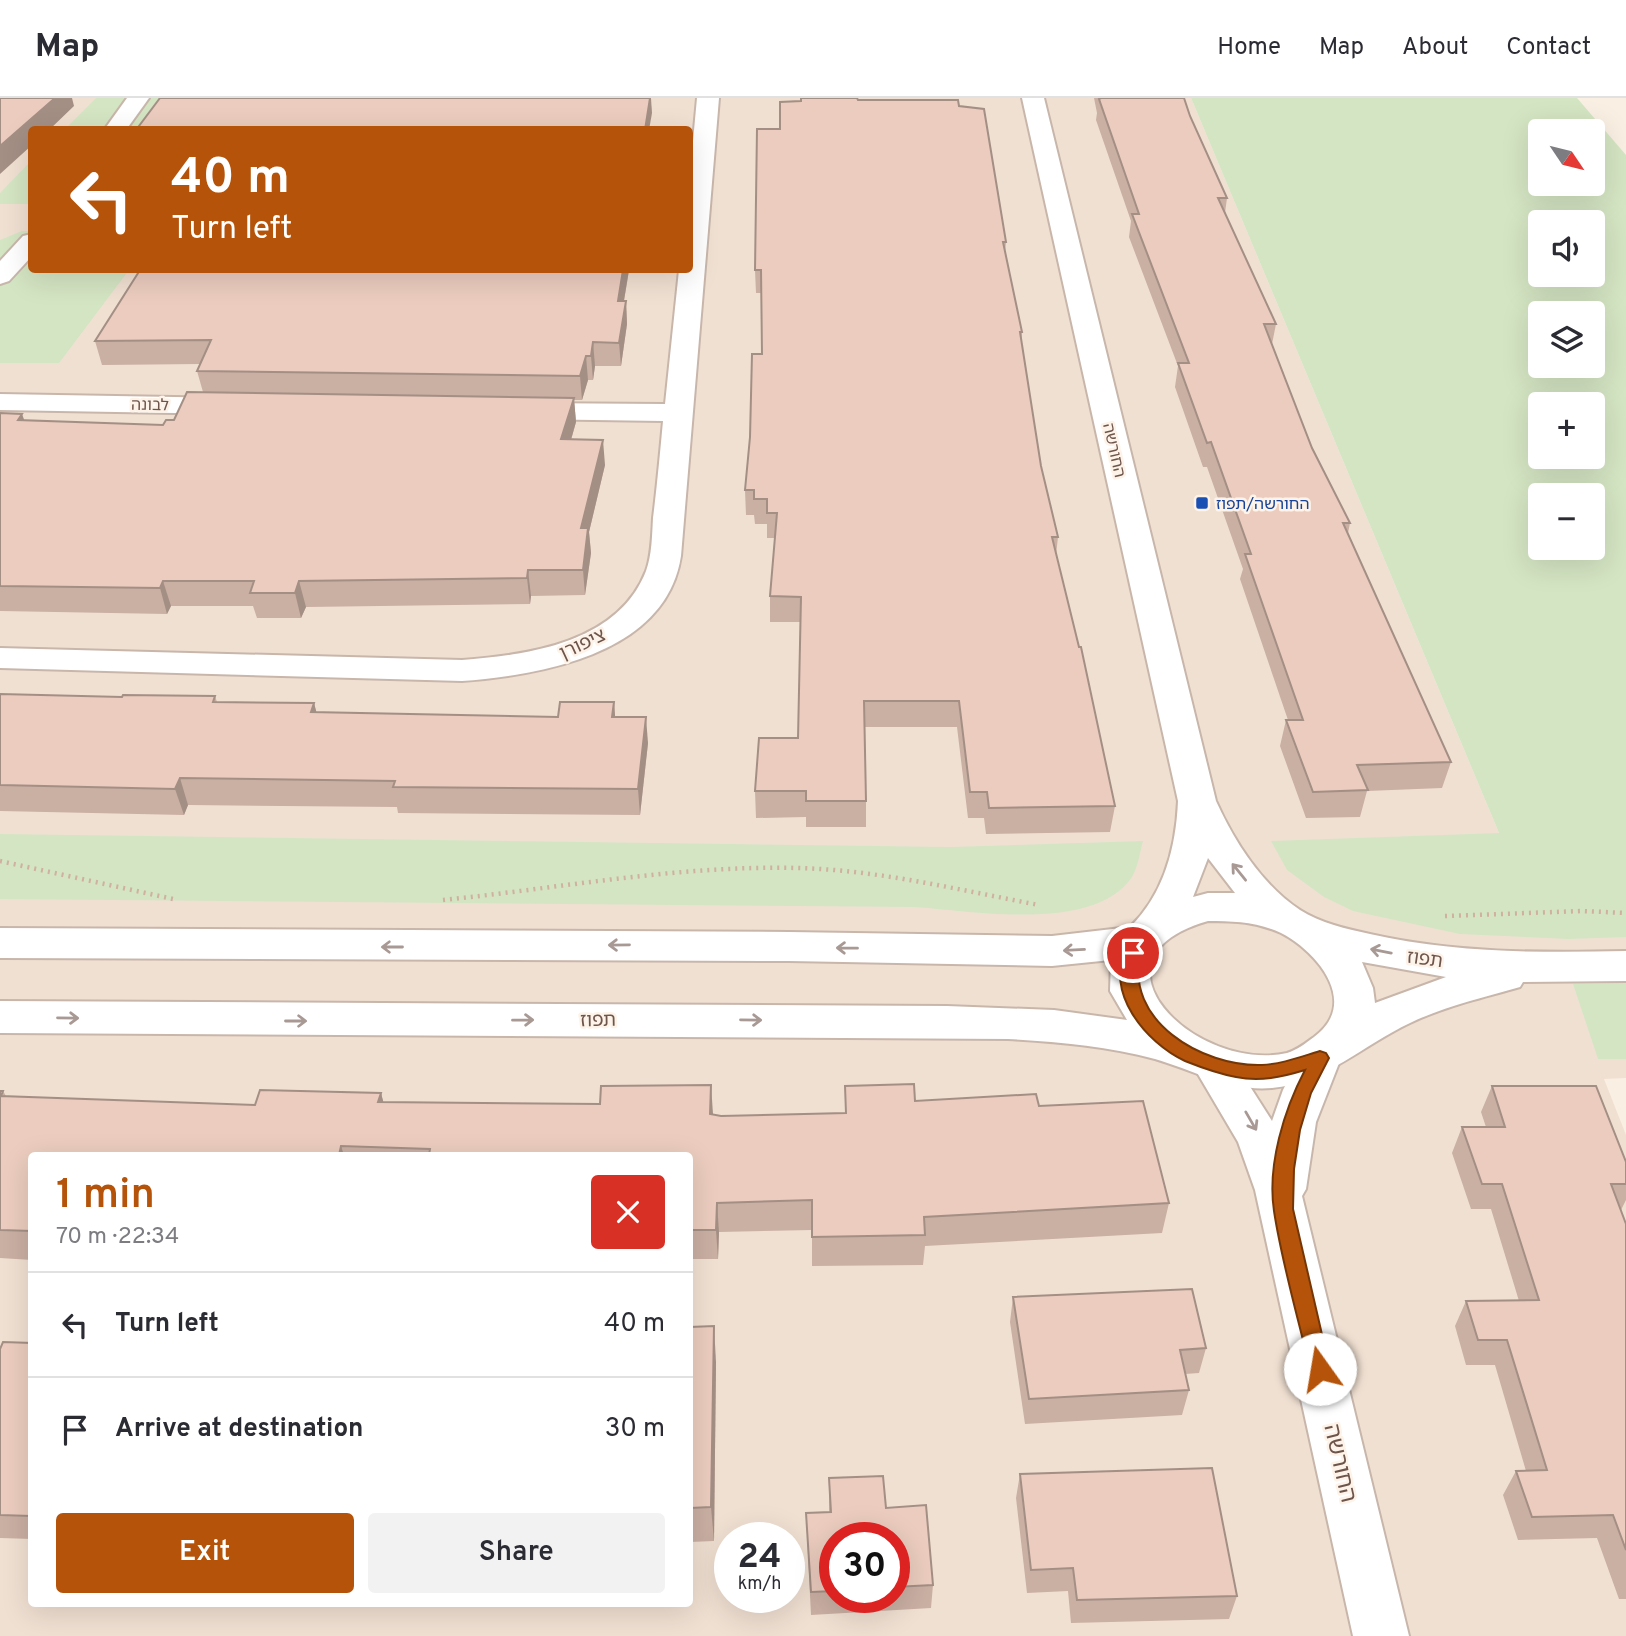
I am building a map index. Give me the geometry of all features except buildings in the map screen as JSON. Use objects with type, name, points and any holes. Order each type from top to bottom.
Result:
[{"type":"street","points":[[118,126],[138,98]]},
{"type":"street","name":"ציפורן","points":[[693,231],[708,98]]},
{"type":"street","name":"החורשה","points":[[1033,98],[1197,801],[1209,830],[1239,874],[1267,903],[1297,924]]},
{"type":"street","points":[[0,276],[28,245]]},
{"type":"street","name":"ציפורן","points":[[0,658],[431,672],[492,670],[567,653],[602,637],[629,617],[649,595],[662,571],[679,413],[690,273]]},
{"type":"street","name":"לבונה","points":[[0,402],[263,406]]},
{"type":"street","points":[[499,410],[679,413]]},
{"type":"street","name":"החורשה","points":[[1147,933],[1171,905],[1185,874],[1193,844],[1197,801]]},
{"type":"street","points":[[0,943],[247,947],[639,944],[1052,951],[1120,945],[1147,933],[1168,917],[1204,907],[1245,907],[1297,924],[1337,956],[1352,986],[1355,1002],[1353,1018],[1327,1053],[1281,1070],[1259,1072],[1202,1060],[1154,1030],[1133,999],[1129,968],[1133,953],[1147,933]]},
{"type":"street","name":"תפוז","points":[[1297,924],[1339,941],[1398,954],[1458,962],[1546,968],[1626,966]]},
{"type":"street","name":"תפוז","points":[[1327,1053],[1365,1025],[1416,1002],[1468,985],[1546,968]]},
{"type":"street","name":"תפוז","points":[[0,1017],[334,1021],[631,1018],[1040,1025],[1129,1037],[1171,1047],[1202,1060]]},
{"type":"street","name":"החורשה","points":[[1283,1209],[1284,1169],[1291,1130],[1302,1093],[1327,1053]]},
{"type":"street","name":"החורשה","points":[[1202,1060],[1259,1137],[1283,1209],[1381,1636]]},
{"type":"path","points":[[0,861],[184,902]]},
{"type":"path","points":[[432,901],[659,874],[800,867],[889,878],[1048,907]]},
{"type":"path","points":[[1437,916],[1603,911],[1626,914]]},
{"type":"shaded area","points":[[0,98],[1191,98],[1499,833],[1626,851],[1626,1078],[1604,1079],[1626,1135],[1626,1636],[0,1636]]},
{"type":"green space","points":[[96,98],[163,98],[140,126],[68,126]]},
{"type":"green space","points":[[1191,98],[1577,98],[1595,119],[1528,119],[1528,196],[1605,196],[1605,131],[1626,155],[1626,937],[1569,939],[1460,934],[1353,911],[1324,897],[1287,870],[1271,841],[1499,833]]},
{"type":"green space","points":[[28,164],[28,204],[0,204],[0,193]]},
{"type":"green space","points":[[28,231],[28,273],[127,273],[59,363],[0,363],[0,240]]},
{"type":"green space","points":[[0,834],[950,847],[1143,841],[1132,877],[1114,895],[1091,906],[1031,915],[915,907],[0,899]]},
{"type":"green space","points":[[1626,983],[1626,1059],[1598,1059],[1573,984]]},
{"type":"place","name":"החורשה/תפוז","points":[[1202,503]]},
{"type":"route","points":[[1133,953],[1129,968],[1130,984],[1133,999],[1142,1016],[1171,1044],[1191,1056],[1236,1070],[1259,1072],[1281,1070],[1320,1058],[1302,1093],[1291,1130],[1284,1169],[1283,1209],[1320,1369]]}]
